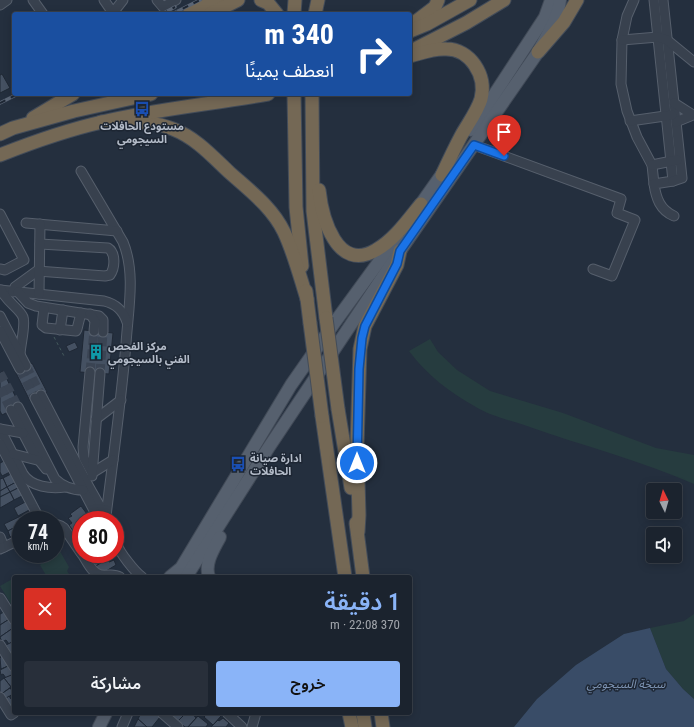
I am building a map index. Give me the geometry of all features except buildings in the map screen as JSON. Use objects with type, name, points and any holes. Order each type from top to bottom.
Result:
[{"type":"highway","points":[[193,12],[217,0]]},
{"type":"highway","points":[[214,12],[238,0]]},
{"type":"highway","points":[[261,0],[268,3],[275,12]]},
{"type":"highway","points":[[294,12],[295,0]]},
{"type":"highway","points":[[312,0],[312,12]]},
{"type":"highway","points":[[315,12],[318,0]]},
{"type":"highway","points":[[412,24],[435,7],[438,0]]},
{"type":"highway","points":[[412,30],[427,24],[470,0]]},
{"type":"highway","points":[[412,50],[466,23],[504,0]]},
{"type":"highway","points":[[538,52],[564,22],[578,0]]},
{"type":"highway","points":[[412,55],[436,49],[446,48],[456,50],[474,63],[481,79],[481,98],[478,106],[460,137],[442,175]]},
{"type":"highway","points":[[0,134],[69,96]]},
{"type":"highway","points":[[13,128],[97,105],[141,96]]},
{"type":"highway","points":[[0,155],[47,138],[101,122],[153,112],[256,96]]},
{"type":"highway","points":[[294,96],[296,207],[322,416],[345,575]]},
{"type":"highway","points":[[312,96],[313,211],[338,409],[358,532],[363,575]]},
{"type":"highway","points":[[101,122],[143,123],[163,126],[183,133],[200,145],[275,217],[288,240],[307,299]]},
{"type":"highway","points":[[312,140],[323,212],[330,233],[337,244],[345,251],[354,255],[366,255],[377,250],[388,242],[422,204]]},
{"type":"highway","points":[[358,532],[357,445],[360,349],[365,326],[397,264],[400,251]]},
{"type":"highway","points":[[334,503],[332,516],[336,575]]},
{"type":"highway","points":[[349,715],[352,727]]},
{"type":"highway","points":[[363,715],[365,727]]},
{"type":"highway","points":[[381,715],[383,727]]},
{"type":"main road","points":[[172,575],[181,568],[291,385],[442,175],[545,17],[550,0]]},
{"type":"main road","points":[[188,575],[269,447],[400,251],[538,52],[556,17],[560,0]]},
{"type":"main road","points":[[209,575],[209,560],[234,503]]},
{"type":"main road","points":[[99,727],[105,715]]},
{"type":"street","points":[[0,5],[8,0]]},
{"type":"street","points":[[33,0],[41,12]]},
{"type":"street","points":[[104,0],[111,12]]},
{"type":"street","points":[[113,12],[123,0]]},
{"type":"street","points":[[157,0],[163,7],[176,0]]},
{"type":"street","points":[[634,0],[627,16],[622,40],[621,84],[630,121],[652,165],[654,184],[659,204],[668,213],[674,216]]},
{"type":"street","points":[[654,0],[658,37],[672,117],[675,160],[682,178],[654,184]]},
{"type":"street","points":[[663,0],[674,103],[672,117]]},
{"type":"street","points":[[622,40],[658,37],[667,40],[694,62]]},
{"type":"street","points":[[630,121],[693,115],[674,103]]},
{"type":"street","points":[[474,145],[621,199],[617,213],[635,220],[612,276],[593,269]]},
{"type":"street","points":[[652,165],[675,160]]},
{"type":"street","points":[[81,171],[126,247],[129,265],[130,294],[121,400],[105,511]]},
{"type":"street","points":[[0,214],[24,260]]},
{"type":"street","points":[[26,223],[117,231]]},
{"type":"street","points":[[39,294],[40,224]]},
{"type":"street","points":[[15,292],[15,287],[35,272],[39,271],[108,276],[112,273],[113,252],[108,248],[40,244]]},
{"type":"street","points":[[0,269],[6,270],[24,260],[40,254]]},
{"type":"street","points":[[113,265],[129,265]]},
{"type":"street","points":[[1,290],[110,303],[115,305],[123,313],[128,323]]},
{"type":"street","points":[[1,290],[7,301],[21,313],[24,319],[20,355]]},
{"type":"street","points":[[15,292],[36,306],[96,315],[102,318],[104,323],[99,331]]},
{"type":"street","points":[[44,308],[42,325],[44,328],[56,330],[76,331],[81,313]]},
{"type":"street","points":[[56,330],[63,310]]},
{"type":"street","points":[[0,316],[20,355],[23,367],[3,344],[0,331]]},
{"type":"street","points":[[90,372],[83,447],[84,458],[92,473]]},
{"type":"street","points":[[86,488],[92,473],[100,373]]},
{"type":"street","points":[[38,397],[78,474],[99,511]]},
{"type":"street","points":[[96,419],[121,400]]},
{"type":"street","points":[[52,473],[38,460],[23,433],[14,409],[52,473],[55,479],[64,487]]},
{"type":"street","points":[[0,429],[26,478],[32,483],[70,489],[86,488]]},
{"type":"street","points":[[0,429],[23,433]]},
{"type":"street","points":[[0,444],[35,511]]},
{"type":"street","points":[[13,454],[38,460]]},
{"type":"street","points":[[92,473],[113,460]]},
{"type":"street","points":[[64,528],[72,539]]},
{"type":"street","points":[[0,537],[2,548],[12,543]]},
{"type":"street","points":[[124,556],[131,567],[140,575]]},
{"type":"street","points":[[89,563],[96,573],[102,575],[116,575]]},
{"type":"street","points":[[0,598],[12,617]]},
{"type":"street","points":[[0,645],[12,664]]},
{"type":"street","points":[[0,697],[3,708],[12,714]]},
{"type":"street","points":[[122,727],[127,715]]},
{"type":"street","points":[[164,715],[178,727]]},
{"type":"street","points":[[229,715],[242,727]]},
{"type":"street","points":[[252,727],[255,715]]},
{"type":"path","points":[[56,330],[54,337],[64,356]]},
{"type":"green space","points":[[430,339],[438,352],[457,370],[490,391],[563,413],[656,448],[694,455],[694,484],[632,460],[500,418],[481,410],[439,382],[423,368],[409,351]]},
{"type":"green space","points":[[64,558],[69,567],[67,571],[69,574],[46,575],[40,565],[42,563],[64,563]]},
{"type":"green space","points":[[12,579],[12,606],[0,586]]},
{"type":"green space","points":[[694,614],[694,699],[683,689],[666,669],[650,628],[684,621]]},
{"type":"water","name":"سبخة السيجومي","points":[[650,628],[666,669],[683,689],[694,699],[694,727],[514,727],[537,699],[576,665],[624,634]]},
{"type":"tunnel","points":[[90,372],[94,331]]},
{"type":"tunnel","points":[[100,373],[103,332]]},
{"type":"tunnel","points":[[26,366],[41,395]]},
{"type":"tunnel","points":[[20,369],[35,398]]},
{"type":"tunnel","points":[[0,373],[18,407]]},
{"type":"tunnel","points":[[0,388],[11,410]]},
{"type":"railway","points":[[176,12],[200,0]]},
{"type":"railway","points":[[166,12],[175,7]]},
{"type":"railway","points":[[0,103],[14,96]]},
{"type":"place","name":"مستودع الحافلات السيجومي","points":[[142,109]]},
{"type":"place","name":"مركز الفحص الفني بالسيجومي","points":[[96,352]]},
{"type":"place","name":"ادارة صيانة الحافلات","points":[[238,464]]},
{"type":"route","points":[[357,463],[359,369],[362,338],[365,326],[397,264],[400,251],[474,145],[504,156]]}]
